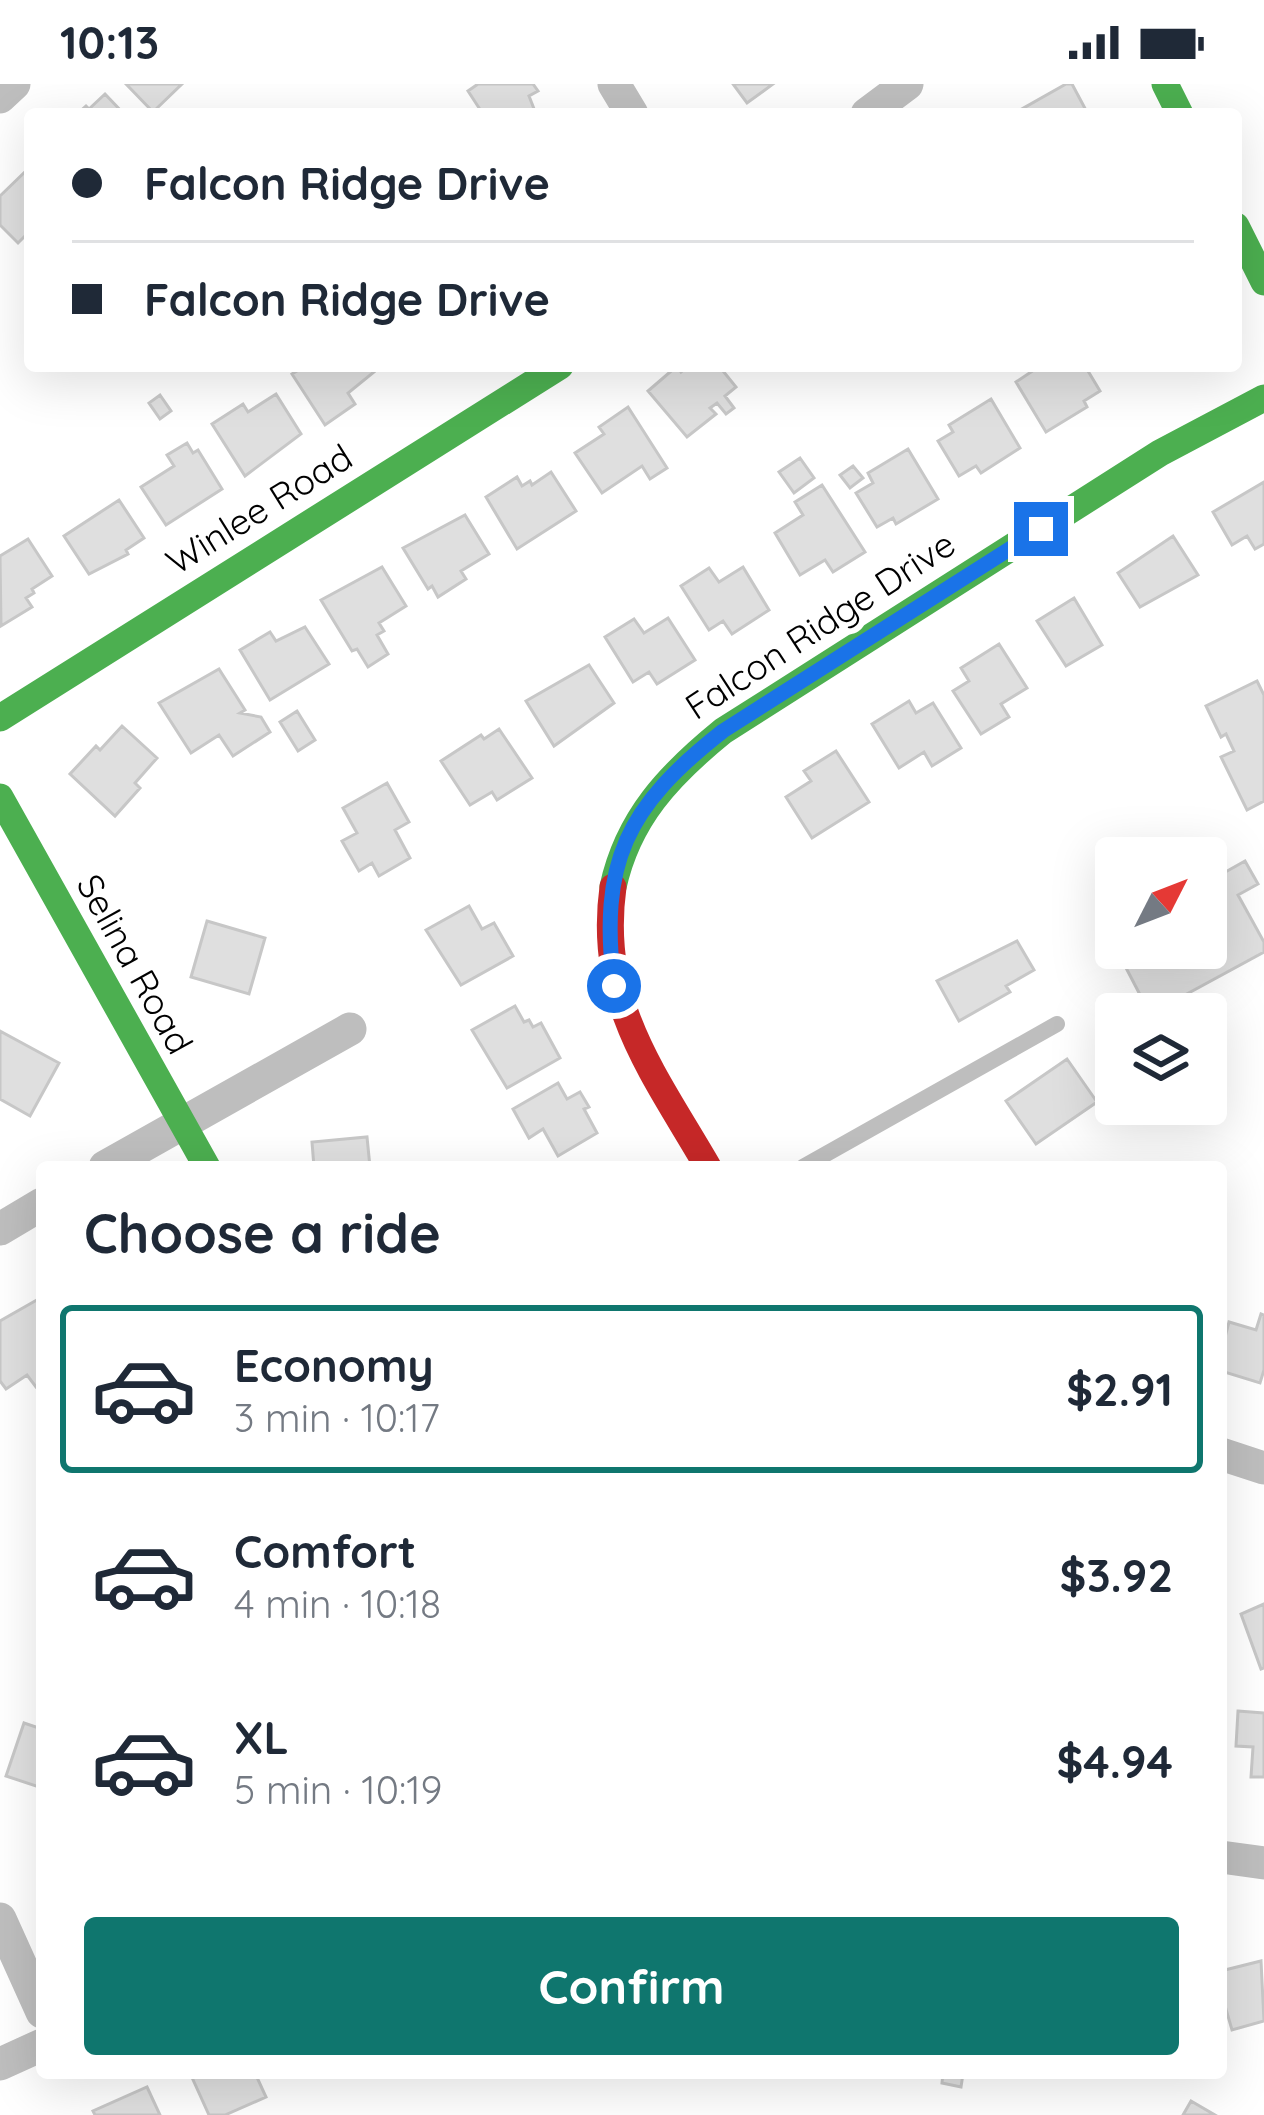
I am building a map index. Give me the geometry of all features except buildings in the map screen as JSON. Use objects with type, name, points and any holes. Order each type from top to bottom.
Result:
[{"type":"street","points":[[0,98],[14,84]]},
{"type":"street","points":[[875,108],[907,84]]},
{"type":"street","points":[[1242,238],[1264,282]]},
{"type":"street","name":"Winlee Road","points":[[0,718],[550,372]]},
{"type":"street","name":"Falcon Ridge Drive","points":[[705,1161],[614,986],[610,892],[624,841],[650,796],[723,731],[1160,453],[1264,398]]},
{"type":"street","name":"Selina Road","points":[[0,797],[204,1161]]},
{"type":"street","points":[[115,1161],[350,1029]]},
{"type":"street","points":[[0,1229],[36,1208]]},
{"type":"street","points":[[1227,1456],[1264,1468]]},
{"type":"street","points":[[1227,1858],[1264,1863]]},
{"type":"street","points":[[0,1919],[36,1999]]},
{"type":"street","points":[[0,2064],[36,2048]]},
{"type":"lane","points":[[814,1161],[1058,1024]]},
{"type":"traffic: fast","points":[[1165,84],[1177,108]]},
{"type":"traffic: fast","points":[[1242,238],[1264,282]]},
{"type":"traffic: fast","points":[[0,718],[550,372]]},
{"type":"traffic: fast","points":[[613,887],[629,840],[653,800],[723,731],[1160,453],[1264,398]]},
{"type":"traffic: fast","points":[[0,797],[204,1161]]},
{"type":"traffic: jam","points":[[613,887],[610,928],[622,1002],[650,1067],[705,1161]]},
{"type":"route","points":[[614,986],[610,892],[624,841],[650,796],[723,731],[1041,529]]}]
